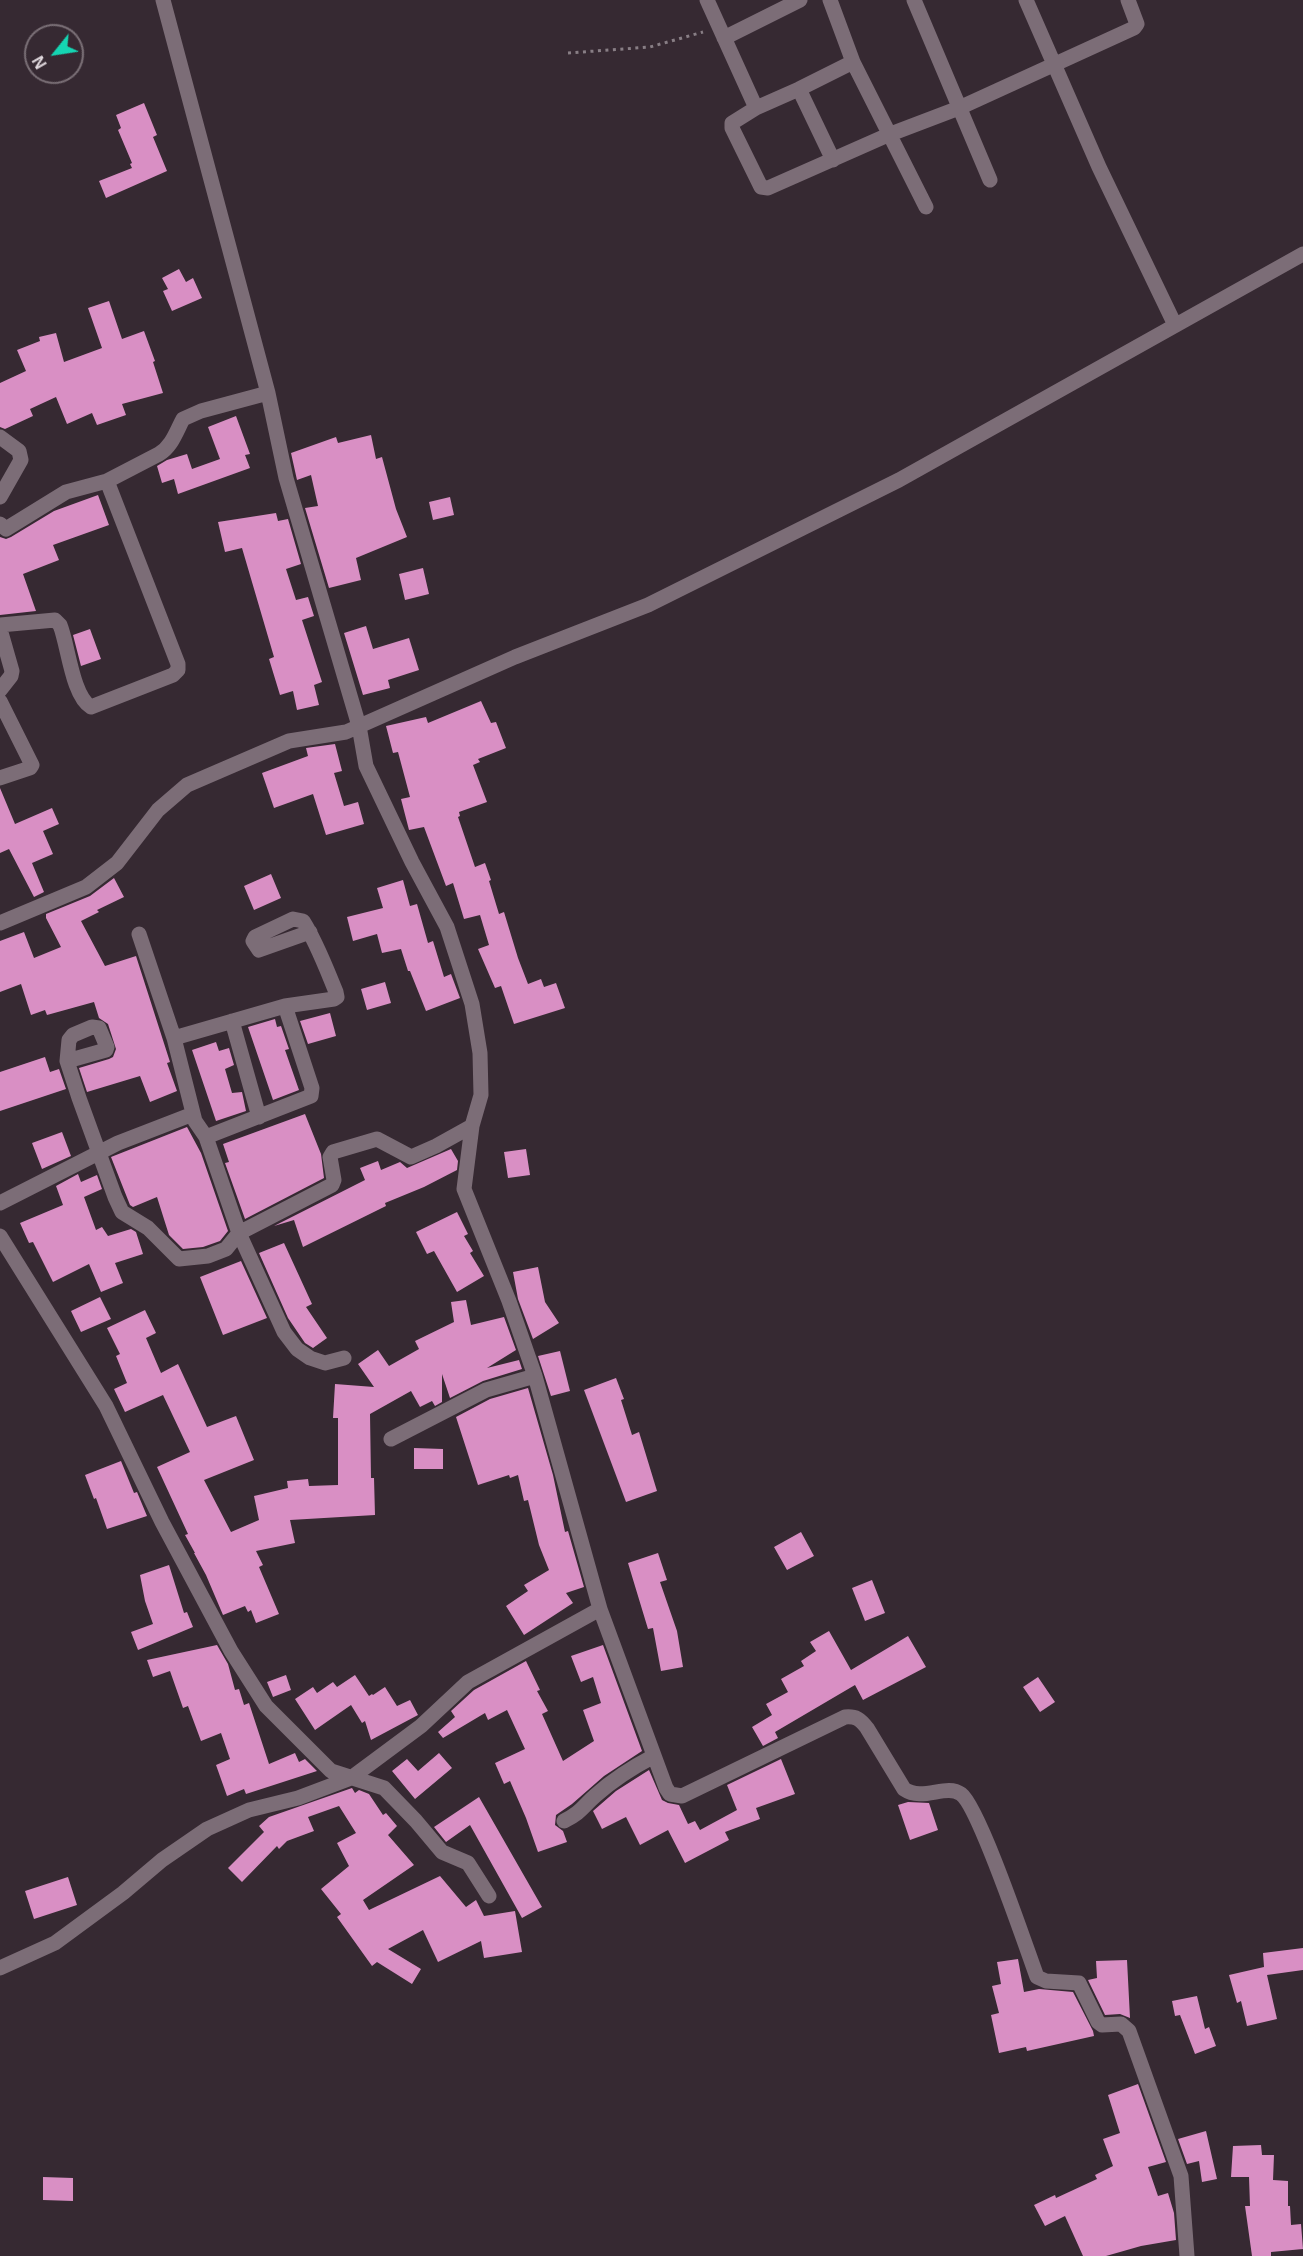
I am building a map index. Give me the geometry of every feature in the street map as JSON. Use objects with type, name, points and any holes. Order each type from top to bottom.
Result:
[{"type":"street","points":[[163,0],[268,393],[286,478],[359,726],[366,766],[412,862],[447,927],[472,1004],[480,1053],[481,1095],[472,1126],[464,1189],[509,1301],[535,1376],[600,1609],[670,1794],[682,1796],[845,1717],[854,1716],[861,1720],[867,1728],[904,1789],[911,1794],[920,1795],[952,1790],[961,1793],[977,1818],[1037,1977],[1046,1981],[1079,1983],[1098,2022],[1102,2025],[1121,2024],[1129,2031],[1181,2176],[1187,2256]]},
{"type":"street","points":[[707,0],[756,108]]},
{"type":"street","points":[[721,32],[800,0]]},
{"type":"street","points":[[830,0],[853,62],[926,207]]},
{"type":"street","points":[[914,0],[990,180]]},
{"type":"street","points":[[1026,0],[1100,167],[1175,325]]},
{"type":"street","points":[[853,62],[756,108],[732,123],[732,128],[761,187],[768,188],[888,135],[959,108],[1134,28],[1137,24],[1137,17],[1128,0]]},
{"type":"street","points":[[800,89],[833,160]]},
{"type":"street","points":[[0,923],[86,887],[117,863],[158,810],[187,785],[289,741],[346,732],[516,657],[648,605],[899,480],[1303,255]]},
{"type":"street","points":[[2,528],[66,492],[108,481],[167,449],[183,419],[201,411],[268,393]]},
{"type":"street","points":[[0,437],[19,451],[21,460],[0,497]]},
{"type":"street","points":[[0,690],[11,676],[12,671],[0,627],[55,620],[60,625],[70,668],[86,703],[91,707],[173,675],[178,670],[178,664],[108,481]]},
{"type":"street","points":[[0,701],[32,765],[30,768],[0,778]]},
{"type":"street","points":[[174,1038],[285,1006],[331,1000],[337,997],[310,932]]},
{"type":"street","points":[[139,934],[174,1038],[193,1114],[206,1137],[239,1233],[284,1332],[297,1349],[310,1359],[325,1363],[344,1358]]},
{"type":"street","points":[[206,1137],[308,1098],[313,1093],[285,1006]]},
{"type":"street","points":[[232,1021],[259,1117]]},
{"type":"street","points":[[67,1061],[122,1212],[148,1228],[179,1259],[208,1256],[226,1249],[239,1233],[332,1185],[334,1180],[330,1157],[333,1152],[377,1140],[411,1157],[472,1126]]},
{"type":"street","points":[[0,1203],[118,1143],[193,1114]]},
{"type":"street","points":[[0,1236],[106,1406],[172,1541],[231,1651],[266,1706],[331,1771],[384,1788],[442,1852],[468,1863],[489,1896]]},
{"type":"street","points":[[391,1439],[486,1390],[535,1376]]},
{"type":"street","points":[[0,1968],[55,1943],[123,1893],[162,1860],[207,1829],[249,1810],[298,1798],[351,1778],[421,1726],[468,1682],[600,1609]]},
{"type":"street","points":[[564,1821],[578,1814],[589,1801],[632,1767],[654,1756]]},
{"type":"path","points":[[568,53],[650,47],[721,32]]},
{"type":"building","points":[[144,103],[157,135],[153,137],[167,171],[106,198],[99,181],[132,168],[118,130],[121,128],[116,115]]},
{"type":"building","points":[[179,269],[186,282],[193,278],[202,298],[172,311],[163,291],[168,289],[162,278]]},
{"type":"building","points":[[109,301],[122,339],[144,331],[163,393],[122,404],[126,415],[97,425],[92,413],[67,424],[56,397],[30,409],[33,416],[5,429],[0,427],[0,383],[26,371],[17,350],[40,341],[39,337],[56,333],[64,362],[102,348],[88,308]]},
{"type":"building","points":[[236,416],[250,454],[245,455],[250,468],[178,494],[174,479],[162,483],[157,466],[167,460],[187,454],[192,469],[220,459],[208,427]]},
{"type":"building","points":[[371,435],[376,459],[382,457],[396,509],[407,537],[356,558],[361,580],[329,588],[305,508],[318,506],[311,475],[297,480],[291,453],[336,437],[338,443]]},
{"type":"building","points":[[98,495],[109,525],[53,545],[59,560],[23,574],[36,611],[0,615],[0,537],[6,539],[11,537],[54,511]]},
{"type":"building","points":[[450,497],[454,515],[433,520],[429,502]]},
{"type":"building","points":[[276,513],[278,521],[288,519],[301,564],[286,569],[296,600],[308,597],[314,616],[302,620],[322,682],[314,685],[319,705],[297,710],[293,691],[280,695],[269,659],[274,657],[242,548],[225,552],[218,522]]},
{"type":"building","points":[[423,568],[429,594],[405,600],[399,574]]},
{"type":"building","points":[[366,626],[373,649],[409,638],[419,670],[388,680],[390,688],[363,695],[344,633]]},
{"type":"building","points":[[90,629],[101,659],[81,666],[73,635]]},
{"type":"building","points":[[481,701],[491,723],[496,722],[506,748],[478,759],[480,762],[473,765],[487,802],[459,812],[458,817],[475,867],[485,863],[499,914],[504,912],[528,984],[541,979],[544,987],[556,983],[565,1008],[514,1024],[501,986],[495,988],[478,949],[489,945],[480,915],[464,919],[453,883],[446,886],[424,827],[409,830],[401,799],[410,797],[398,752],[393,753],[386,726],[426,717],[428,723]]},
{"type":"building","points":[[335,744],[342,771],[334,773],[344,806],[358,802],[364,824],[326,835],[313,794],[274,808],[262,773],[308,756],[306,748]]},
{"type":"building","points":[[0,788],[15,824],[52,808],[59,824],[43,831],[53,854],[32,863],[44,892],[34,897],[9,849],[0,853]]},
{"type":"building","points":[[271,874],[281,898],[254,910],[244,886]]},
{"type":"building","points":[[114,878],[124,897],[97,910],[99,912],[81,921],[105,966],[136,956],[177,1091],[150,1102],[140,1076],[87,1092],[79,1068],[113,1057],[116,1049],[108,1024],[99,1018],[94,1002],[47,1015],[45,1010],[31,1015],[21,984],[0,992],[0,941],[24,932],[34,958],[61,947],[46,914],[90,896]]},
{"type":"building","points":[[403,880],[410,906],[417,904],[428,943],[433,941],[444,977],[451,974],[460,998],[426,1011],[401,949],[382,953],[377,934],[353,941],[347,917],[383,908],[377,888]]},
{"type":"building","points":[[385,982],[391,1003],[367,1010],[361,989]]},
{"type":"building","points":[[330,1013],[336,1036],[308,1044],[300,1021]]},
{"type":"building","points":[[275,1019],[277,1027],[281,1026],[289,1049],[285,1050],[299,1090],[273,1100],[248,1027]]},
{"type":"building","points":[[216,1042],[219,1051],[229,1048],[234,1065],[225,1069],[232,1093],[242,1092],[246,1111],[216,1121],[192,1050]]},
{"type":"building","points":[[45,1057],[50,1072],[59,1069],[66,1089],[0,1111],[0,1072]]},
{"type":"building","points":[[305,1114],[321,1154],[324,1178],[245,1219],[225,1163],[229,1162],[223,1144]]},
{"type":"building","points":[[187,1127],[201,1153],[228,1231],[220,1241],[203,1247],[183,1249],[169,1235],[157,1197],[133,1207],[130,1205],[111,1157]]},
{"type":"building","points":[[62,1132],[71,1156],[42,1169],[32,1143]]},
{"type":"building","points":[[451,1149],[458,1161],[457,1170],[385,1203],[386,1206],[303,1247],[294,1220],[274,1226],[365,1180],[360,1168],[378,1161],[381,1170],[400,1162],[407,1168]]},
{"type":"building","points":[[526,1149],[530,1175],[508,1178],[504,1152]]},
{"type":"building","points":[[78,1174],[81,1182],[97,1175],[102,1189],[84,1197],[96,1230],[102,1227],[108,1236],[131,1229],[136,1232],[143,1254],[115,1263],[123,1283],[101,1292],[89,1264],[53,1282],[33,1242],[29,1243],[20,1223],[63,1205],[56,1186]]},
{"type":"building","points":[[457,1212],[468,1234],[464,1236],[473,1251],[470,1253],[484,1276],[457,1292],[434,1251],[427,1254],[416,1232]]},
{"type":"building","points":[[284,1243],[312,1304],[306,1307],[327,1338],[313,1348],[305,1343],[288,1318],[259,1253]]},
{"type":"building","points":[[241,1261],[267,1318],[223,1335],[200,1277]]},
{"type":"building","points":[[538,1267],[545,1302],[559,1323],[533,1339],[518,1299],[513,1272]]},
{"type":"building","points":[[100,1297],[111,1319],[81,1332],[71,1311]]},
{"type":"building","points":[[466,1300],[471,1325],[504,1317],[516,1350],[487,1368],[519,1360],[522,1369],[483,1381],[450,1398],[442,1374],[442,1402],[435,1406],[432,1401],[420,1407],[411,1391],[370,1414],[371,1478],[374,1478],[375,1515],[290,1520],[295,1543],[256,1551],[263,1565],[259,1567],[279,1614],[256,1623],[251,1610],[248,1612],[245,1606],[223,1615],[206,1575],[185,1535],[188,1534],[157,1467],[190,1452],[163,1395],[125,1412],[114,1389],[127,1383],[116,1356],[120,1354],[107,1328],[145,1310],[156,1333],[146,1338],[161,1373],[178,1364],[207,1427],[236,1416],[254,1460],[204,1480],[231,1532],[259,1520],[254,1496],[288,1488],[287,1481],[308,1479],[309,1486],[338,1485],[338,1418],[333,1418],[335,1384],[374,1387],[358,1364],[378,1350],[389,1366],[419,1349],[415,1341],[454,1322],[451,1302]]},
{"type":"building","points":[[560,1351],[570,1391],[551,1396],[538,1356]]},
{"type":"building","points":[[616,1378],[624,1399],[621,1400],[632,1435],[639,1432],[657,1491],[626,1502],[584,1390]]},
{"type":"building","points":[[528,1388],[553,1475],[565,1532],[568,1531],[584,1587],[566,1593],[573,1603],[524,1635],[506,1606],[528,1591],[524,1585],[549,1570],[539,1545],[528,1500],[524,1501],[518,1475],[510,1478],[509,1475],[478,1485],[456,1417],[490,1399]]},
{"type":"building","points":[[414,1448],[443,1449],[443,1469],[414,1469]]},
{"type":"building","points":[[121,1461],[134,1493],[137,1492],[147,1516],[107,1529],[85,1475]]},
{"type":"building","points":[[801,1532],[814,1556],[787,1570],[774,1547]]},
{"type":"building","points":[[658,1553],[667,1580],[660,1582],[677,1631],[683,1667],[661,1671],[653,1628],[648,1629],[628,1563]]},
{"type":"building","points":[[169,1565],[184,1613],[187,1612],[193,1627],[138,1650],[131,1632],[153,1624],[145,1601],[140,1575]]},
{"type":"building","points":[[872,1580],[885,1613],[865,1621],[852,1588]]},
{"type":"building","points":[[829,1631],[851,1670],[908,1636],[926,1667],[863,1700],[855,1685],[775,1732],[778,1738],[763,1746],[752,1727],[772,1715],[766,1704],[788,1692],[781,1679],[804,1666],[801,1661],[816,1651],[810,1642]]},
{"type":"building","points":[[217,1645],[228,1664],[235,1690],[239,1689],[244,1705],[249,1703],[269,1764],[295,1753],[299,1762],[305,1759],[317,1771],[246,1794],[244,1789],[227,1796],[216,1765],[230,1759],[221,1733],[201,1741],[188,1706],[183,1708],[170,1671],[153,1677],[147,1660]]},
{"type":"building","points":[[603,1645],[642,1751],[604,1776],[556,1815],[555,1825],[563,1831],[567,1842],[538,1852],[510,1781],[504,1784],[495,1763],[525,1749],[507,1710],[488,1720],[485,1713],[443,1738],[438,1732],[455,1717],[451,1711],[474,1690],[526,1661],[540,1690],[537,1691],[548,1711],[542,1714],[563,1761],[594,1741],[583,1710],[601,1703],[593,1677],[581,1682],[571,1656]]},
{"type":"building","points":[[286,1675],[291,1690],[273,1697],[267,1682]]},
{"type":"building","points":[[355,1675],[369,1696],[385,1687],[397,1706],[410,1700],[418,1715],[371,1740],[365,1721],[362,1723],[351,1705],[315,1730],[295,1699],[313,1687],[317,1693],[333,1682],[337,1687]]},
{"type":"building","points":[[1038,1677],[1055,1702],[1040,1712],[1023,1687]]},
{"type":"building","points":[[439,1753],[452,1768],[415,1799],[392,1771],[407,1759],[418,1771]]},
{"type":"building","points":[[781,1759],[795,1794],[756,1808],[760,1819],[725,1832],[729,1840],[685,1863],[668,1830],[640,1845],[626,1817],[602,1829],[593,1811],[616,1791],[649,1770],[662,1800],[679,1805],[688,1824],[695,1821],[700,1830],[737,1810],[727,1785]]},
{"type":"building","points":[[352,1788],[355,1793],[359,1790],[369,1794],[383,1815],[386,1813],[397,1826],[388,1835],[414,1865],[363,1900],[369,1910],[440,1876],[466,1907],[476,1900],[484,1916],[515,1911],[522,1952],[484,1958],[481,1941],[438,1962],[423,1930],[388,1949],[421,1969],[412,1984],[377,1962],[372,1966],[337,1917],[341,1914],[321,1889],[349,1866],[337,1843],[356,1833],[339,1806],[308,1817],[314,1831],[287,1841],[279,1849],[277,1846],[242,1882],[228,1868],[264,1832],[259,1826],[269,1817]]},
{"type":"building","points":[[479,1797],[542,1907],[522,1918],[470,1825],[446,1842],[434,1827]]},
{"type":"building","points":[[908,1802],[929,1803],[938,1830],[910,1840],[898,1805]]},
{"type":"building","points":[[68,1877],[77,1905],[34,1919],[25,1891]]},
{"type":"building","points":[[1303,1948],[1303,1970],[1267,1975],[1277,2019],[1247,2026],[1241,2001],[1237,2003],[1229,1975],[1264,1967],[1263,1953]]},
{"type":"building","points":[[1018,1959],[1024,1992],[1039,1989],[1073,1992],[1094,2036],[1027,2051],[1026,2047],[999,2053],[991,2015],[999,2013],[992,1986],[1001,1984],[997,1962]]},
{"type":"building","points":[[1127,1960],[1130,2018],[1120,2014],[1105,2015],[1088,1980],[1097,1978],[1096,1961]]},
{"type":"building","points":[[1197,1996],[1205,2029],[1209,2027],[1216,2046],[1195,2054],[1180,2015],[1175,2016],[1172,2001]]},
{"type":"building","points":[[1138,2084],[1166,2162],[1148,2167],[1158,2196],[1168,2193],[1174,2213],[1176,2240],[1141,2246],[1106,2256],[1083,2256],[1065,2216],[1045,2226],[1034,2205],[1055,2195],[1056,2198],[1097,2179],[1095,2175],[1113,2166],[1103,2139],[1120,2133],[1108,2095]]},
{"type":"building","points":[[1206,2131],[1217,2179],[1202,2182],[1199,2161],[1187,2164],[1178,2139]]},
{"type":"building","points":[[1261,2145],[1262,2155],[1274,2155],[1273,2180],[1288,2181],[1291,2225],[1301,2224],[1303,2249],[1271,2252],[1271,2256],[1252,2256],[1245,2206],[1250,2206],[1249,2177],[1231,2177],[1233,2146]]},
{"type":"building","points":[[43,2177],[73,2178],[73,2201],[43,2200]]}]
